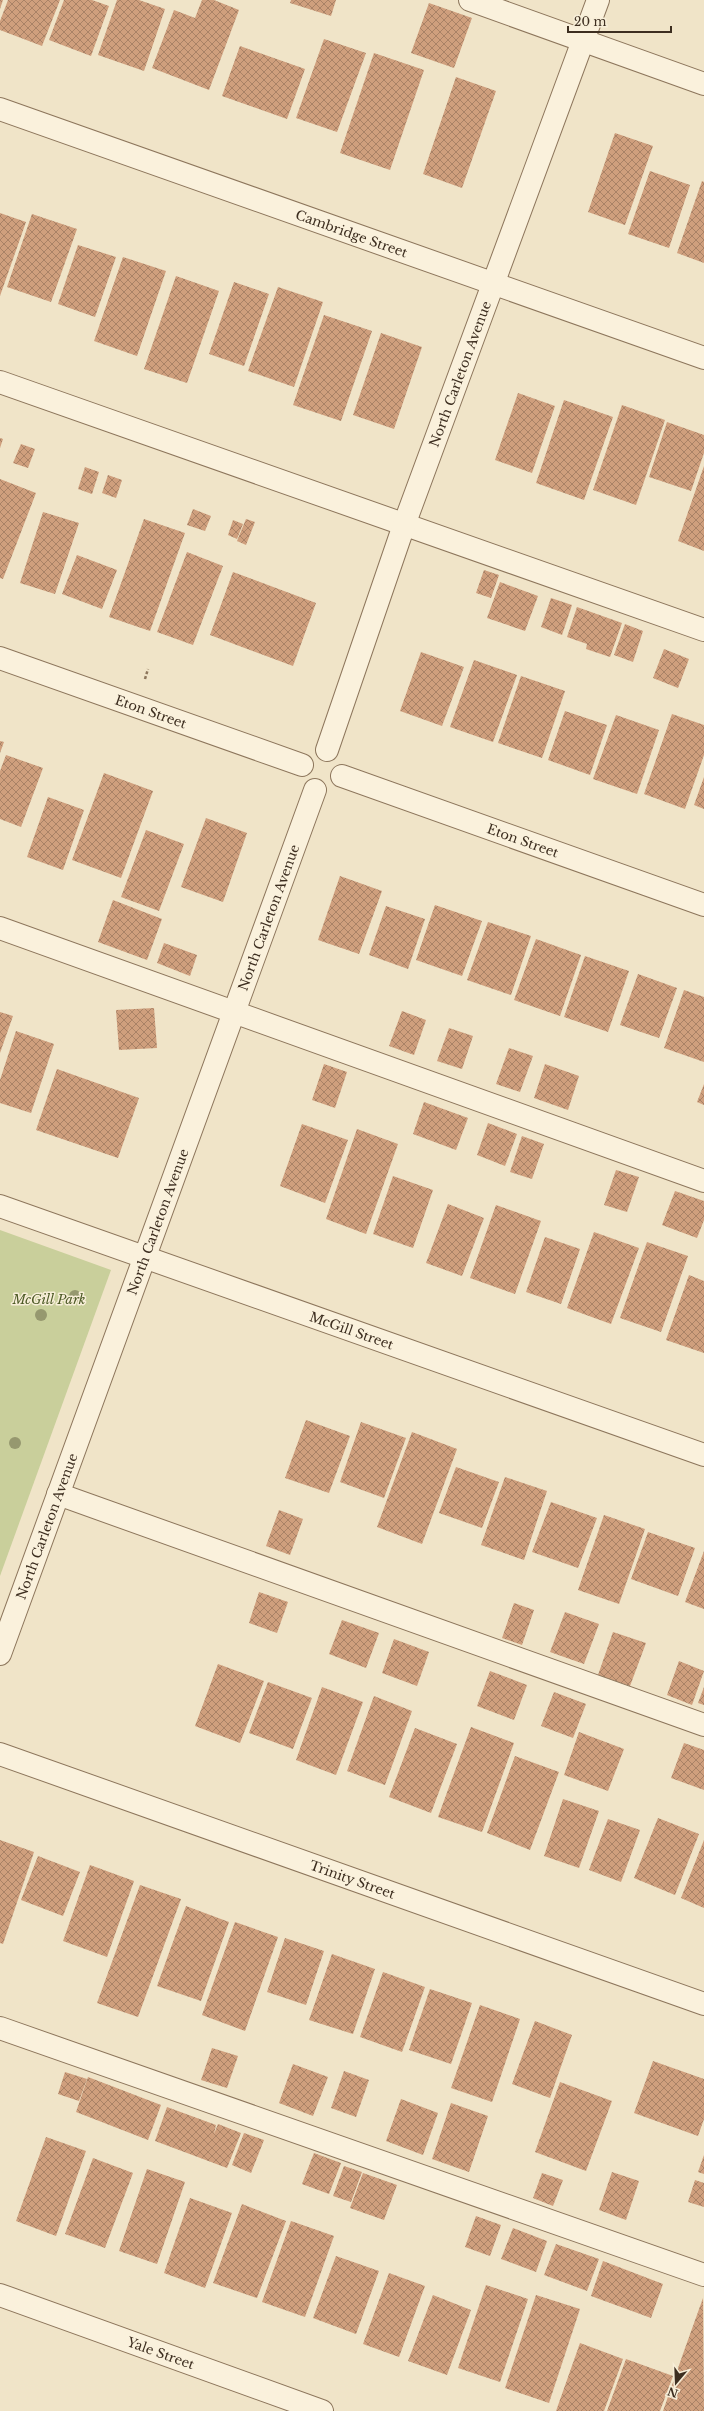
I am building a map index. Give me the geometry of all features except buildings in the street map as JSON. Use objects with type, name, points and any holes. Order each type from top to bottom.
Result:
[{"type":"street","points":[[470,0],[704,84]]},
{"type":"street","name":"North Carleton Avenue","points":[[327,750],[404,525],[598,0]]},
{"type":"street","name":"Cambridge Street","points":[[0,109],[704,358]]},
{"type":"street","points":[[0,382],[704,630]]},
{"type":"street","name":"Eton Street","points":[[0,658],[302,765]]},
{"type":"street","points":[[321,750],[327,750],[336,756],[340,762],[342,776],[335,786],[329,790],[315,790],[307,785],[303,779],[302,765],[308,755],[321,750]]},
{"type":"street","name":"Eton Street","points":[[342,776],[704,905]]},
{"type":"street","name":"North Carleton Avenue","points":[[0,1654],[315,790]]},
{"type":"street","points":[[0,928],[704,1181]]},
{"type":"street","name":"McGill Street","points":[[0,1206],[704,1455]]},
{"type":"street","points":[[58,1494],[704,1725]]},
{"type":"street","name":"Trinity Street","points":[[0,1754],[704,2004]]},
{"type":"street","points":[[0,2028],[704,2275]]},
{"type":"street","name":"Yale Street","points":[[0,2295],[322,2411]]},
{"type":"path","points":[[145,680],[148,668]]},
{"type":"green space","name":"McGill Park","points":[[0,1230],[111,1270],[0,1576]]}]
